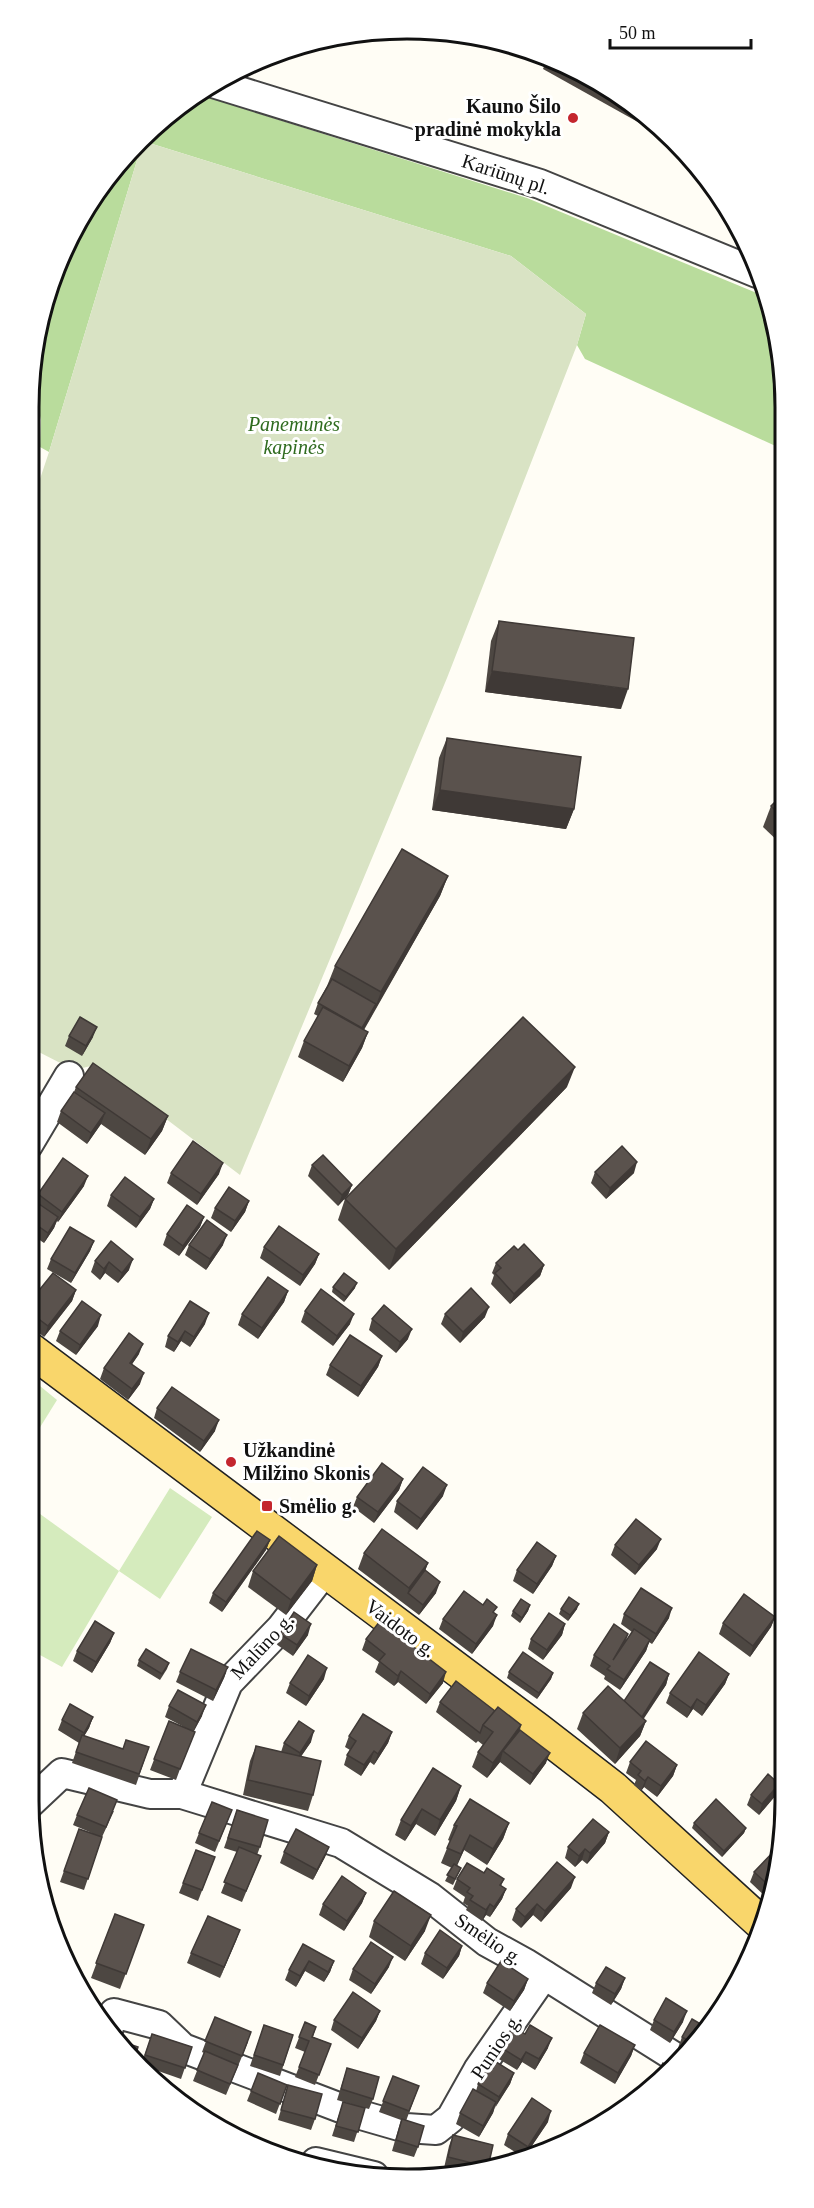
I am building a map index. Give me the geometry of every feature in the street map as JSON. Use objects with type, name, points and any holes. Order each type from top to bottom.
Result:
[{"type":"main road","name":"Vaidoto g.","points":[[39,1356],[613,1788],[755,1918]]},
{"type":"street","name":"Kariūnų pl.","points":[[225,87],[540,184],[748,269]]},
{"type":"street","points":[[39,1126],[69,1076]]},
{"type":"street","name":"Malūno g.","points":[[182,1794],[228,1683],[281,1628],[325,1572]]},
{"type":"street","name":"Smėlio g.","points":[[39,1795],[62,1773],[150,1794],[182,1794],[341,1843],[430,1897],[487,1942],[672,2056]]},
{"type":"street","name":"Punios g.","points":[[112,2020],[114,2013],[159,2025],[183,2048],[354,2113],[396,2125],[436,2130],[451,2118],[478,2070],[544,1975]]},
{"type":"green space","points":[[233,83],[229,104],[527,198],[756,293],[772,359],[775,446],[585,359],[577,345],[586,314],[511,256],[151,143],[183,115]]},
{"type":"green space","name":"Panemunės kapinės","points":[[151,143],[511,256],[586,314],[577,345],[447,678],[240,1175],[95,1065],[74,1070],[39,1052],[39,482],[138,156]]},
{"type":"green space","points":[[138,156],[49,452],[40,447],[40,383],[46,335],[67,266],[88,223],[115,183]]},
{"type":"green space","points":[[39,1385],[57,1400],[39,1429]]},
{"type":"green space","points":[[170,1488],[212,1517],[160,1599],[119,1571]]},
{"type":"green space","points":[[39,1513],[119,1571],[62,1667],[39,1654]]},
{"type":"building","points":[[499,621],[634,638],[628,689],[492,671]]},
{"type":"building","points":[[447,738],[581,757],[574,809],[440,790]]},
{"type":"building","points":[[402,849],[448,876],[381,992],[335,966]]},
{"type":"building","points":[[332,979],[376,1004],[362,1028],[318,1003]]},
{"type":"building","points":[[323,1007],[368,1032],[349,1066],[304,1041]]},
{"type":"building","points":[[80,1017],[97,1027],[86,1046],[69,1036]]},
{"type":"building","points":[[523,1017],[575,1067],[396,1249],[345,1199]]},
{"type":"building","points":[[93,1063],[168,1116],[151,1139],[76,1087]]},
{"type":"building","points":[[74,1092],[105,1113],[91,1133],[61,1111]]},
{"type":"building","points":[[193,1141],[223,1163],[201,1194],[171,1173]]},
{"type":"building","points":[[622,1146],[637,1162],[610,1188],[595,1172]]},
{"type":"building","points":[[323,1155],[352,1185],[342,1195],[312,1165]]},
{"type":"building","points":[[63,1158],[88,1176],[62,1212],[39,1193]]},
{"type":"building","points":[[125,1177],[154,1199],[140,1217],[111,1195]]},
{"type":"building","points":[[229,1187],[249,1201],[235,1221],[215,1208]]},
{"type":"building","points":[[39,1204],[58,1217],[48,1233],[39,1227]]},
{"type":"building","points":[[187,1205],[204,1217],[183,1246],[167,1234]]},
{"type":"building","points":[[207,1220],[227,1235],[210,1259],[189,1245]]},
{"type":"building","points":[[279,1226],[319,1254],[303,1275],[264,1247]]},
{"type":"building","points":[[70,1227],[94,1241],[75,1273],[51,1259]]},
{"type":"building","points":[[111,1241],[133,1259],[122,1273],[109,1262],[104,1269],[95,1261]]},
{"type":"building","points":[[524,1244],[544,1265],[514,1294],[495,1273],[501,1268],[496,1263],[514,1246],[518,1250]]},
{"type":"building","points":[[53,1273],[76,1290],[48,1326],[39,1319],[39,1290]]},
{"type":"building","points":[[344,1273],[357,1283],[346,1297],[333,1287]]},
{"type":"building","points":[[268,1277],[288,1291],[262,1328],[242,1314]]},
{"type":"building","points":[[471,1288],[489,1307],[463,1332],[445,1314]]},
{"type":"building","points":[[321,1289],[354,1314],[337,1336],[305,1311]]},
{"type":"building","points":[[82,1301],[101,1315],[80,1345],[60,1331]]},
{"type":"building","points":[[190,1301],[209,1313],[194,1337],[185,1331],[178,1342],[168,1336]]},
{"type":"building","points":[[384,1305],[412,1329],[400,1342],[372,1319]]},
{"type":"building","points":[[129,1333],[143,1344],[130,1363],[144,1373],[132,1389],[104,1368]]},
{"type":"building","points":[[350,1335],[382,1356],[361,1386],[330,1365]]},
{"type":"building","points":[[172,1387],[219,1420],[204,1441],[157,1408]]},
{"type":"building","points":[[382,1463],[403,1479],[378,1512],[357,1497]]},
{"type":"building","points":[[423,1467],[447,1485],[421,1519],[397,1501]]},
{"type":"building","points":[[636,1519],[661,1539],[639,1565],[615,1545]]},
{"type":"building","points":[[382,1529],[428,1563],[409,1588],[364,1553]]},
{"type":"building","points":[[257,1531],[270,1540],[226,1602],[213,1593]]},
{"type":"building","points":[[279,1536],[317,1565],[291,1600],[253,1571]]},
{"type":"building","points":[[537,1542],[556,1556],[537,1584],[517,1570]]},
{"type":"building","points":[[425,1570],[440,1582],[423,1605],[408,1593]]},
{"type":"building","points":[[641,1588],[672,1608],[656,1634],[624,1614]]},
{"type":"building","points":[[464,1591],[483,1605],[487,1599],[497,1607],[493,1612],[497,1615],[476,1644],[443,1619]]},
{"type":"building","points":[[744,1594],[775,1617],[753,1646],[723,1623]]},
{"type":"building","points":[[569,1597],[579,1604],[570,1615],[561,1609]]},
{"type":"building","points":[[521,1599],[530,1605],[522,1618],[513,1611]]},
{"type":"building","points":[[294,1612],[311,1624],[297,1645],[280,1634]]},
{"type":"building","points":[[549,1613],[565,1624],[547,1650],[531,1639]]},
{"type":"building","points":[[95,1621],[114,1633],[96,1662],[77,1651]]},
{"type":"building","points":[[380,1621],[446,1672],[430,1694],[401,1671],[398,1676],[379,1661],[385,1654],[366,1639]]},
{"type":"building","points":[[614,1624],[628,1634],[613,1660],[634,1629],[650,1640],[624,1680],[607,1669],[610,1666],[594,1655]]},
{"type":"building","points":[[146,1649],[169,1663],[162,1674],[139,1660]]},
{"type":"building","points":[[191,1649],[228,1667],[216,1690],[180,1672]]},
{"type":"building","points":[[523,1652],[553,1673],[539,1693],[509,1672]]},
{"type":"building","points":[[699,1652],[729,1674],[706,1705],[697,1699],[691,1708],[670,1693]]},
{"type":"building","points":[[308,1655],[327,1668],[309,1696],[290,1683]]},
{"type":"building","points":[[650,1662],[669,1674],[642,1717],[624,1701]]},
{"type":"building","points":[[456,1681],[495,1711],[483,1725],[480,1733],[440,1702]]},
{"type":"building","points":[[608,1686],[646,1721],[620,1748],[583,1713]]},
{"type":"building","points":[[178,1690],[206,1705],[197,1722],[169,1706]]},
{"type":"building","points":[[70,1704],[93,1717],[84,1733],[62,1720]]},
{"type":"building","points":[[498,1707],[521,1725],[493,1763],[478,1752],[493,1732],[483,1725]]},
{"type":"building","points":[[363,1714],[392,1732],[378,1754],[374,1751],[364,1765],[347,1755],[356,1741],[349,1736]]},
{"type":"building","points":[[169,1721],[195,1732],[180,1769],[154,1759]]},
{"type":"building","points":[[299,1721],[314,1731],[300,1753],[284,1743]]},
{"type":"building","points":[[520,1730],[550,1753],[533,1774],[503,1751]]},
{"type":"building","points":[[82,1735],[123,1749],[126,1740],[149,1747],[139,1774],[76,1752]]},
{"type":"building","points":[[646,1741],[677,1765],[661,1786],[648,1777],[645,1781],[638,1775],[641,1771],[630,1762]]},
{"type":"building","points":[[256,1746],[321,1761],[313,1795],[248,1780]]},
{"type":"building","points":[[433,1768],[461,1786],[440,1820],[422,1809],[411,1826],[401,1820]]},
{"type":"building","points":[[768,1774],[775,1780],[775,1789],[762,1804],[751,1795]]},
{"type":"building","points":[[89,1788],[117,1800],[106,1827],[77,1815]]},
{"type":"building","points":[[470,1799],[509,1823],[493,1849],[470,1835],[461,1854],[447,1848],[457,1826],[454,1825]]},
{"type":"building","points":[[716,1799],[746,1828],[724,1851],[694,1823]]},
{"type":"building","points":[[212,1802],[232,1810],[219,1841],[199,1833]]},
{"type":"building","points":[[237,1810],[268,1820],[260,1847],[228,1838]]},
{"type":"building","points":[[593,1819],[609,1832],[590,1853],[585,1849],[579,1856],[568,1847]]},
{"type":"building","points":[[79,1829],[102,1837],[88,1879],[64,1871]]},
{"type":"building","points":[[296,1829],[329,1847],[317,1870],[284,1852]]},
{"type":"building","points":[[239,1847],[261,1856],[246,1891],[224,1882]]},
{"type":"building","points":[[196,1850],[215,1857],[202,1890],[183,1883]]},
{"type":"building","points":[[771,1854],[766,1882],[754,1872]]},
{"type":"building","points":[[557,1862],[575,1877],[545,1911],[537,1904],[525,1917],[516,1909]]},
{"type":"building","points":[[467,1863],[484,1873],[487,1868],[504,1879],[500,1885],[506,1889],[494,1907],[490,1904],[486,1910],[470,1900],[473,1896],[467,1892],[470,1888],[457,1879]]},
{"type":"building","points":[[454,1864],[461,1868],[455,1879],[447,1875]]},
{"type":"building","points":[[342,1876],[366,1893],[347,1921],[323,1904]]},
{"type":"building","points":[[394,1891],[431,1915],[411,1946],[374,1921]]},
{"type":"building","points":[[115,1914],[144,1925],[126,1974],[96,1963]]},
{"type":"building","points":[[208,1916],[240,1930],[224,1967],[191,1953]]},
{"type":"building","points":[[440,1930],[462,1946],[447,1968],[425,1953]]},
{"type":"building","points":[[371,1942],[393,1957],[375,1984],[353,1969]]},
{"type":"building","points":[[303,1944],[334,1961],[328,1972],[309,1961],[300,1976],[289,1970]]},
{"type":"building","points":[[501,1961],[528,1979],[514,2001],[487,1983]]},
{"type":"building","points":[[606,1967],[625,1978],[615,1994],[596,1983]]},
{"type":"building","points":[[353,1992],[380,2011],[362,2038],[334,2020]]},
{"type":"building","points":[[666,1998],[687,2011],[674,2032],[654,2020]]},
{"type":"building","points":[[215,2017],[251,2032],[242,2056],[205,2041]]},
{"type":"building","points":[[692,2019],[700,2024],[687,2040],[682,2037]]},
{"type":"building","points":[[305,2022],[316,2027],[312,2037],[331,2044],[319,2075],[299,2067],[309,2041],[299,2037]]},
{"type":"building","points":[[264,2025],[293,2035],[283,2065],[254,2055]]},
{"type":"building","points":[[530,2025],[552,2038],[539,2059],[526,2052],[521,2060],[500,2047],[513,2026],[525,2034]]},
{"type":"building","points":[[600,2025],[635,2045],[618,2073],[584,2053]]},
{"type":"building","points":[[152,2034],[192,2047],[185,2068],[145,2055]]},
{"type":"building","points":[[205,2051],[238,2065],[230,2084],[197,2070]]},
{"type":"building","points":[[493,2060],[514,2073],[499,2097],[478,2084]]},
{"type":"building","points":[[347,2068],[379,2077],[373,2099],[341,2089]]},
{"type":"building","points":[[258,2073],[287,2085],[280,2104],[251,2091]]},
{"type":"building","points":[[393,2076],[419,2086],[409,2111],[383,2101]]},
{"type":"building","points":[[288,2085],[322,2094],[315,2119],[281,2110]]},
{"type":"building","points":[[473,2089],[496,2102],[483,2126],[460,2113]]},
{"type":"building","points":[[532,2098],[551,2111],[528,2147],[508,2134]]},
{"type":"building","points":[[343,2102],[365,2108],[358,2132],[336,2126]]},
{"type":"building","points":[[402,2119],[424,2126],[418,2147],[396,2140]]},
{"type":"building","points":[[453,2135],[493,2145],[490,2159],[472,2163],[448,2157]]},
{"type":"place","name":"Kauno Šilo pradinė mokykla","points":[[573,118]]},
{"type":"place","name":"Užkandinė Milžino Skonis","points":[[231,1462]]},
{"type":"place","name":"Smėlio g.","points":[[267,1506]]}]
